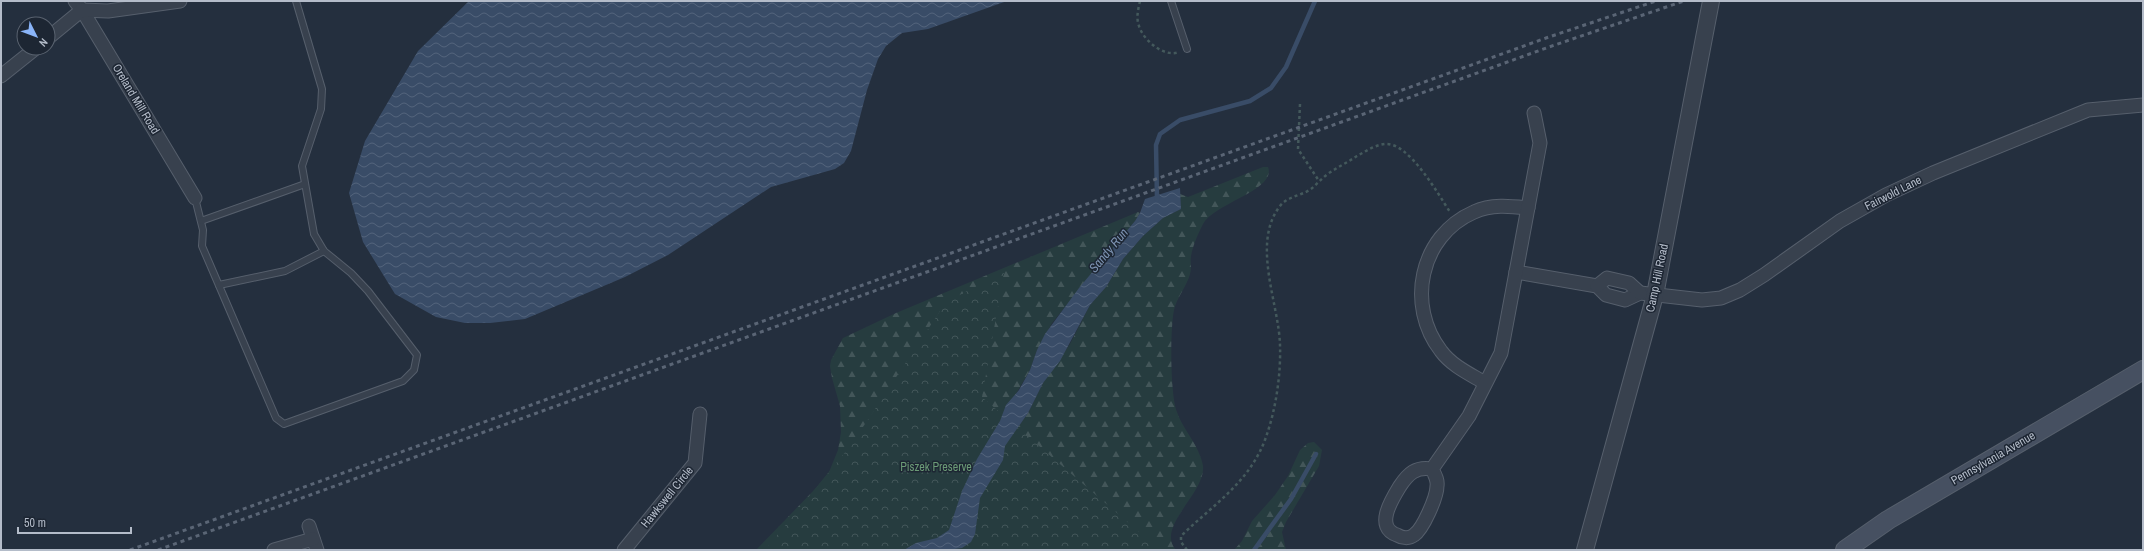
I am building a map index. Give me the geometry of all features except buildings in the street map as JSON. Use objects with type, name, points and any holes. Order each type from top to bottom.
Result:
[{"type":"main road","name":"Pennsylvania Avenue","points":[[1845,550],[1888,520],[2143,370]]},
{"type":"street","points":[[56,29],[78,6],[108,11],[180,1]]},
{"type":"street","name":"Camp Hill Road","points":[[1585,550],[1647,294],[1711,1]]},
{"type":"street","name":"Oreland Mill Road","points":[[78,6],[195,198]]},
{"type":"street","points":[[1,76],[26,56]]},
{"type":"street","name":"Fairwold Lane","points":[[1647,294],[1702,300],[1721,298],[1740,290],[1764,275],[1840,221],[1886,195],[1933,173],[2088,110],[2143,105]]},
{"type":"street","points":[[1432,469],[1468,416],[1500,353],[1540,143],[1534,113]]},
{"type":"street","points":[[1485,383],[1453,363],[1442,352],[1432,338],[1424,318],[1421,299],[1422,284],[1428,258],[1435,244],[1456,222],[1474,212],[1493,207],[1508,206],[1528,208]]},
{"type":"street","points":[[1516,272],[1597,286],[1606,295],[1625,300],[1647,294]]},
{"type":"street","name":"Hawkswell Circle","points":[[624,550],[695,463],[700,414]]},
{"type":"street","points":[[1418,469],[1432,469],[1436,479],[1437,490],[1422,526],[1413,536],[1406,538],[1393,534],[1388,530],[1385,517],[1395,495],[1407,475],[1418,469]]},
{"type":"street","points":[[274,550],[315,544],[309,526]]},
{"type":"lane","points":[[195,198],[203,230],[202,246],[276,418],[284,424],[403,381],[414,370],[417,355],[368,292],[351,273],[324,251],[314,234],[302,166],[322,109],[322,89],[296,1]]},
{"type":"lane","points":[[1171,1],[1187,49]]},
{"type":"lane","points":[[201,221],[305,184]]},
{"type":"lane","points":[[219,285],[285,271],[324,251]]},
{"type":"path","points":[[1140,1],[1137,16],[1139,28],[1149,43],[1162,50],[1176,54],[1187,49]]},
{"type":"path","points":[[1300,104],[1298,149],[1319,181]]},
{"type":"path","points":[[1187,550],[1181,542],[1181,536],[1247,475],[1266,438],[1274,408],[1280,360],[1279,329],[1268,268],[1267,254],[1270,228],[1276,213],[1286,200],[1304,193],[1329,173],[1366,151],[1376,146],[1392,145],[1404,152],[1424,173],[1456,222]]},
{"type":"green space","points":[[1263,167],[1268,167],[1268,175],[1263,183],[1254,190],[1219,209],[1209,216],[1203,224],[1192,252],[1189,278],[1174,310],[1171,361],[1175,403],[1180,419],[1199,452],[1203,466],[1202,476],[1197,487],[1176,520],[1172,531],[1171,541],[1176,550],[947,550],[1006,444],[1028,413],[1043,383],[1070,344],[1090,305],[1106,287],[1123,259],[1143,236],[1163,218],[1181,209],[1180,194],[1188,197]]},
{"type":"green space","name":"Piszek Preserve","points":[[1138,212],[1140,213],[1135,221],[1052,323],[1037,350],[1030,370],[1001,419],[904,550],[756,550],[818,486],[829,472],[838,450],[841,432],[840,406],[830,366],[831,360],[843,338],[896,313]]},
{"type":"green space","name":"Piszek Preserve","points":[[1004,272],[982,397],[1160,550],[765,550],[851,445],[946,302]]},
{"type":"green space","points":[[1314,442],[1322,450],[1319,466],[1286,522],[1282,532],[1286,550],[1234,550],[1242,541],[1252,521],[1275,495],[1288,476],[1300,450],[1308,443]]},
{"type":"water","points":[[469,1],[1007,1],[928,29],[902,33],[886,46],[878,59],[867,90],[851,151],[844,163],[835,169],[771,187],[668,255],[625,277],[525,319],[490,323],[465,323],[436,317],[395,294],[363,242],[349,193],[365,141],[418,51]]},
{"type":"water","points":[[1180,188],[1181,209],[1163,218],[1143,236],[1123,259],[1106,287],[1090,305],[1060,361],[1043,383],[1028,413],[1005,446],[1003,460],[980,498],[975,534],[971,542],[962,548],[947,550],[904,550],[916,543],[937,538],[949,530],[962,491],[977,459],[1000,421],[1006,405],[1019,390],[1030,370],[1037,350],[1045,334],[1079,288],[1135,221],[1140,213],[1145,199]]},
{"type":"waterway","name":"Sandy Run","points":[[1157,200],[1156,145],[1160,134],[1180,120],[1250,101],[1271,88],[1286,67],[1315,1]]},
{"type":"waterway","points":[[1254,550],[1291,499],[1316,454]]},
{"type":"railway","points":[[130,550],[1546,38],[1656,1]]},
{"type":"railway","points":[[158,550],[1549,47],[1684,1]]}]
